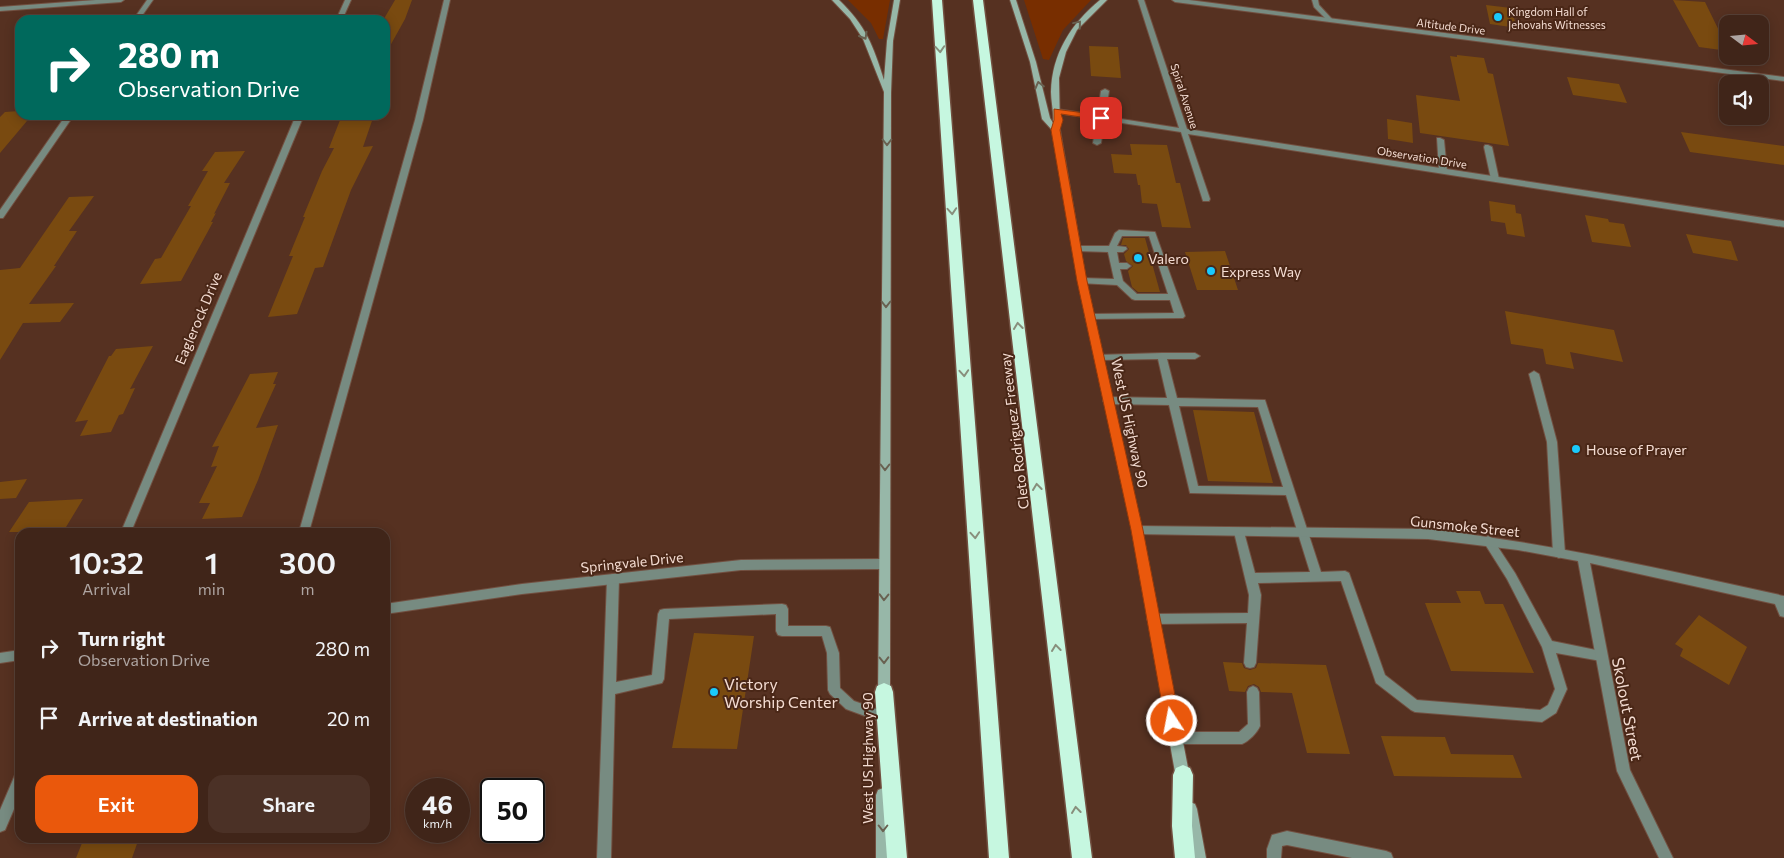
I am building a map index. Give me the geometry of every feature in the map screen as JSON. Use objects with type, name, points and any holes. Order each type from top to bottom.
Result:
[{"type":"highway","points":[[937,0],[999,858]]},
{"type":"highway","name":"Cleto Rodriguez Freeway","points":[[978,0],[1082,858]]},
{"type":"highway","points":[[884,692],[897,858]]},
{"type":"highway","points":[[1183,775],[1182,826],[1185,858]]},
{"type":"main road","points":[[835,0],[866,37],[880,80],[887,93]]},
{"type":"main road","name":"West US Highway 90","points":[[883,858],[887,93],[890,41],[898,0]]},
{"type":"main road","name":"West US Highway 90","points":[[1013,0],[1033,62],[1046,119],[1056,130],[1082,281],[1137,530],[1199,858]]},
{"type":"main road","points":[[1056,130],[1058,120],[1056,75],[1062,49],[1077,25],[1104,0]]},
{"type":"street","points":[[0,8],[121,0]]},
{"type":"street","points":[[140,15],[150,0]]},
{"type":"street","points":[[341,15],[348,0]]},
{"type":"street","points":[[305,528],[418,120],[447,0]]},
{"type":"street","name":"Spiral Avenue","points":[[1141,0],[1206,199]]},
{"type":"street","name":"Altitude Drive","points":[[1175,0],[1784,79]]},
{"type":"street","points":[[1315,0],[1316,6],[1330,20]]},
{"type":"street","points":[[1097,143],[1104,90]]},
{"type":"street","name":"Observation Drive","points":[[1057,111],[1784,224]]},
{"type":"street","points":[[0,216],[67,120]]},
{"type":"street","name":"Eaglerock Drive","points":[[128,528],[298,120]]},
{"type":"street","points":[[1440,140],[1443,171]]},
{"type":"street","points":[[1488,147],[1496,179]]},
{"type":"street","points":[[1090,317],[1180,316],[1163,266],[1153,250],[1152,234],[1119,233],[1112,249],[1119,282],[1135,297],[1173,297]]},
{"type":"street","points":[[1077,248],[1123,249]]},
{"type":"street","points":[[1116,266],[1127,266]]},
{"type":"street","points":[[1153,266],[1163,266]]},
{"type":"street","points":[[1082,281],[1131,282]]},
{"type":"street","points":[[1157,281],[1168,281]]},
{"type":"street","points":[[1162,356],[1194,490],[1290,491]]},
{"type":"street","points":[[1098,357],[1195,356]]},
{"type":"street","points":[[1534,374],[1552,442],[1559,553]]},
{"type":"street","points":[[1108,401],[1262,403],[1317,576]]},
{"type":"street","name":"Gunsmoke Street","points":[[1137,530],[1428,534],[1488,541],[1559,553],[1782,600]]},
{"type":"street","points":[[1239,532],[1255,594],[1250,663]]},
{"type":"street","points":[[1251,578],[1345,576],[1380,679],[1416,706],[1542,716],[1552,709],[1561,689],[1548,646],[1511,576],[1488,541]]},
{"type":"street","name":"Skolout Street","points":[[1583,558],[1624,771],[1666,858]]},
{"type":"street","name":"Springvale Drive","points":[[390,608],[522,589],[741,565],[884,564]]},
{"type":"street","points":[[604,858],[613,579]]},
{"type":"street","points":[[1782,600],[1784,612]]},
{"type":"street","points":[[610,689],[658,679],[664,614],[782,609],[782,631],[826,631],[833,653],[834,690],[838,696],[850,705],[884,717]]},
{"type":"street","points":[[1153,619],[1253,618]]},
{"type":"street","points":[[1548,646],[1601,656]]},
{"type":"street","points":[[0,658],[15,656]]},
{"type":"street","points":[[1176,738],[1242,738],[1254,726],[1253,692]]},
{"type":"street","points":[[0,825],[15,791]]},
{"type":"street","points":[[1274,858],[1277,840],[1287,838],[1386,858]]},
{"type":"shaded area","points":[[848,0],[890,0],[883,39],[879,39],[871,23]]},
{"type":"shaded area","points":[[1024,0],[1091,0],[1063,30],[1049,60],[1043,59]]},
{"type":"building","points":[[395,0],[412,0],[405,19],[390,46],[390,15],[386,15]]},
{"type":"building","points":[[1673,0],[1705,2],[1719,31],[1719,50],[1699,47]]},
{"type":"building","points":[[1486,5],[1511,8],[1517,28],[1490,24]]},
{"type":"building","points":[[1089,46],[1118,47],[1121,78],[1091,76]]},
{"type":"building","points":[[1457,55],[1484,58],[1488,73],[1493,74],[1509,146],[1420,133],[1416,95],[1460,101],[1450,56],[1457,57]]},
{"type":"building","points":[[1567,77],[1619,84],[1627,103],[1573,95]]},
{"type":"building","points":[[15,111],[15,120],[28,120],[0,153],[0,117],[5,112]]},
{"type":"building","points":[[1387,119],[1412,123],[1413,143],[1388,139]]},
{"type":"building","points":[[340,120],[372,120],[363,147],[373,146],[351,190],[323,267],[315,268],[297,314],[268,317],[293,256],[289,256],[305,217],[303,217],[322,171],[334,148],[329,148]]},
{"type":"building","points":[[1681,132],[1784,146],[1784,165],[1690,152]]},
{"type":"building","points":[[1130,144],[1167,145],[1176,183],[1180,183],[1191,228],[1162,227],[1157,204],[1142,203],[1140,185],[1138,185],[1136,174],[1114,173],[1111,154],[1132,155]]},
{"type":"building","points":[[245,151],[224,183],[230,183],[214,214],[216,213],[211,222],[213,222],[181,281],[140,284],[155,259],[161,258],[191,206],[188,206],[208,171],[202,171],[215,152]]},
{"type":"building","points":[[94,196],[69,231],[77,231],[54,266],[56,266],[29,304],[74,303],[60,322],[23,323],[0,360],[0,270],[20,268],[69,197]]},
{"type":"building","points":[[1489,201],[1515,205],[1516,213],[1521,214],[1525,237],[1507,234],[1505,223],[1491,221]]},
{"type":"building","points":[[1585,215],[1624,224],[1631,247],[1592,242]]},
{"type":"building","points":[[1686,234],[1731,241],[1738,261],[1693,253]]},
{"type":"building","name":"Valero","points":[[1123,238],[1145,238],[1160,292],[1138,292],[1132,287],[1128,271],[1133,266],[1126,261],[1124,254],[1129,249],[1126,245],[1121,245]]},
{"type":"building","name":"Express Way","points":[[1225,251],[1238,290],[1197,290],[1185,252]]},
{"type":"building","points":[[1505,311],[1614,330],[1623,362],[1570,352],[1574,369],[1546,364],[1543,349],[1511,344]]},
{"type":"building","points":[[153,346],[130,389],[135,388],[123,414],[119,415],[111,432],[80,436],[88,420],[75,422],[109,356],[116,349]]},
{"type":"building","points":[[278,372],[273,384],[276,384],[256,428],[278,425],[242,517],[202,519],[210,503],[199,503],[217,466],[211,467],[219,446],[212,447],[250,374]]},
{"type":"building","points":[[1193,410],[1254,412],[1273,483],[1208,481]]},
{"type":"building","points":[[27,479],[16,498],[0,499],[0,482]]},
{"type":"building","points":[[83,499],[65,528],[15,528],[15,532],[9,532],[29,502]]},
{"type":"building","points":[[1456,591],[1480,591],[1485,604],[1503,604],[1534,673],[1451,671],[1425,603],[1461,603]]},
{"type":"building","points":[[1699,615],[1747,647],[1729,685],[1680,656],[1683,649],[1675,644]]},
{"type":"building","name":"Victory Worship Center","points":[[694,633],[754,636],[737,749],[672,748]]},
{"type":"building","points":[[1223,662],[1242,663],[1244,668],[1250,670],[1256,668],[1258,663],[1326,665],[1350,754],[1307,753],[1292,693],[1261,692],[1259,687],[1254,684],[1248,686],[1245,692],[1229,691]]},
{"type":"building","points":[[1381,736],[1445,737],[1451,754],[1513,755],[1522,778],[1394,776]]},
{"type":"building","points":[[82,843],[137,843],[132,858],[76,858]]},
{"type":"place","name":"Kingdom Hall of Jehovahs Witnesses","points":[[1498,17]]},
{"type":"place","name":"Valero","points":[[1138,258]]},
{"type":"place","name":"Express Way","points":[[1211,271]]},
{"type":"place","name":"House of Prayer","points":[[1576,449]]},
{"type":"place","name":"Victory Worship Center","points":[[714,692]]},
{"type":"route","points":[[1101,118],[1057,111],[1056,130],[1082,281],[1137,530],[1172,721]]}]
